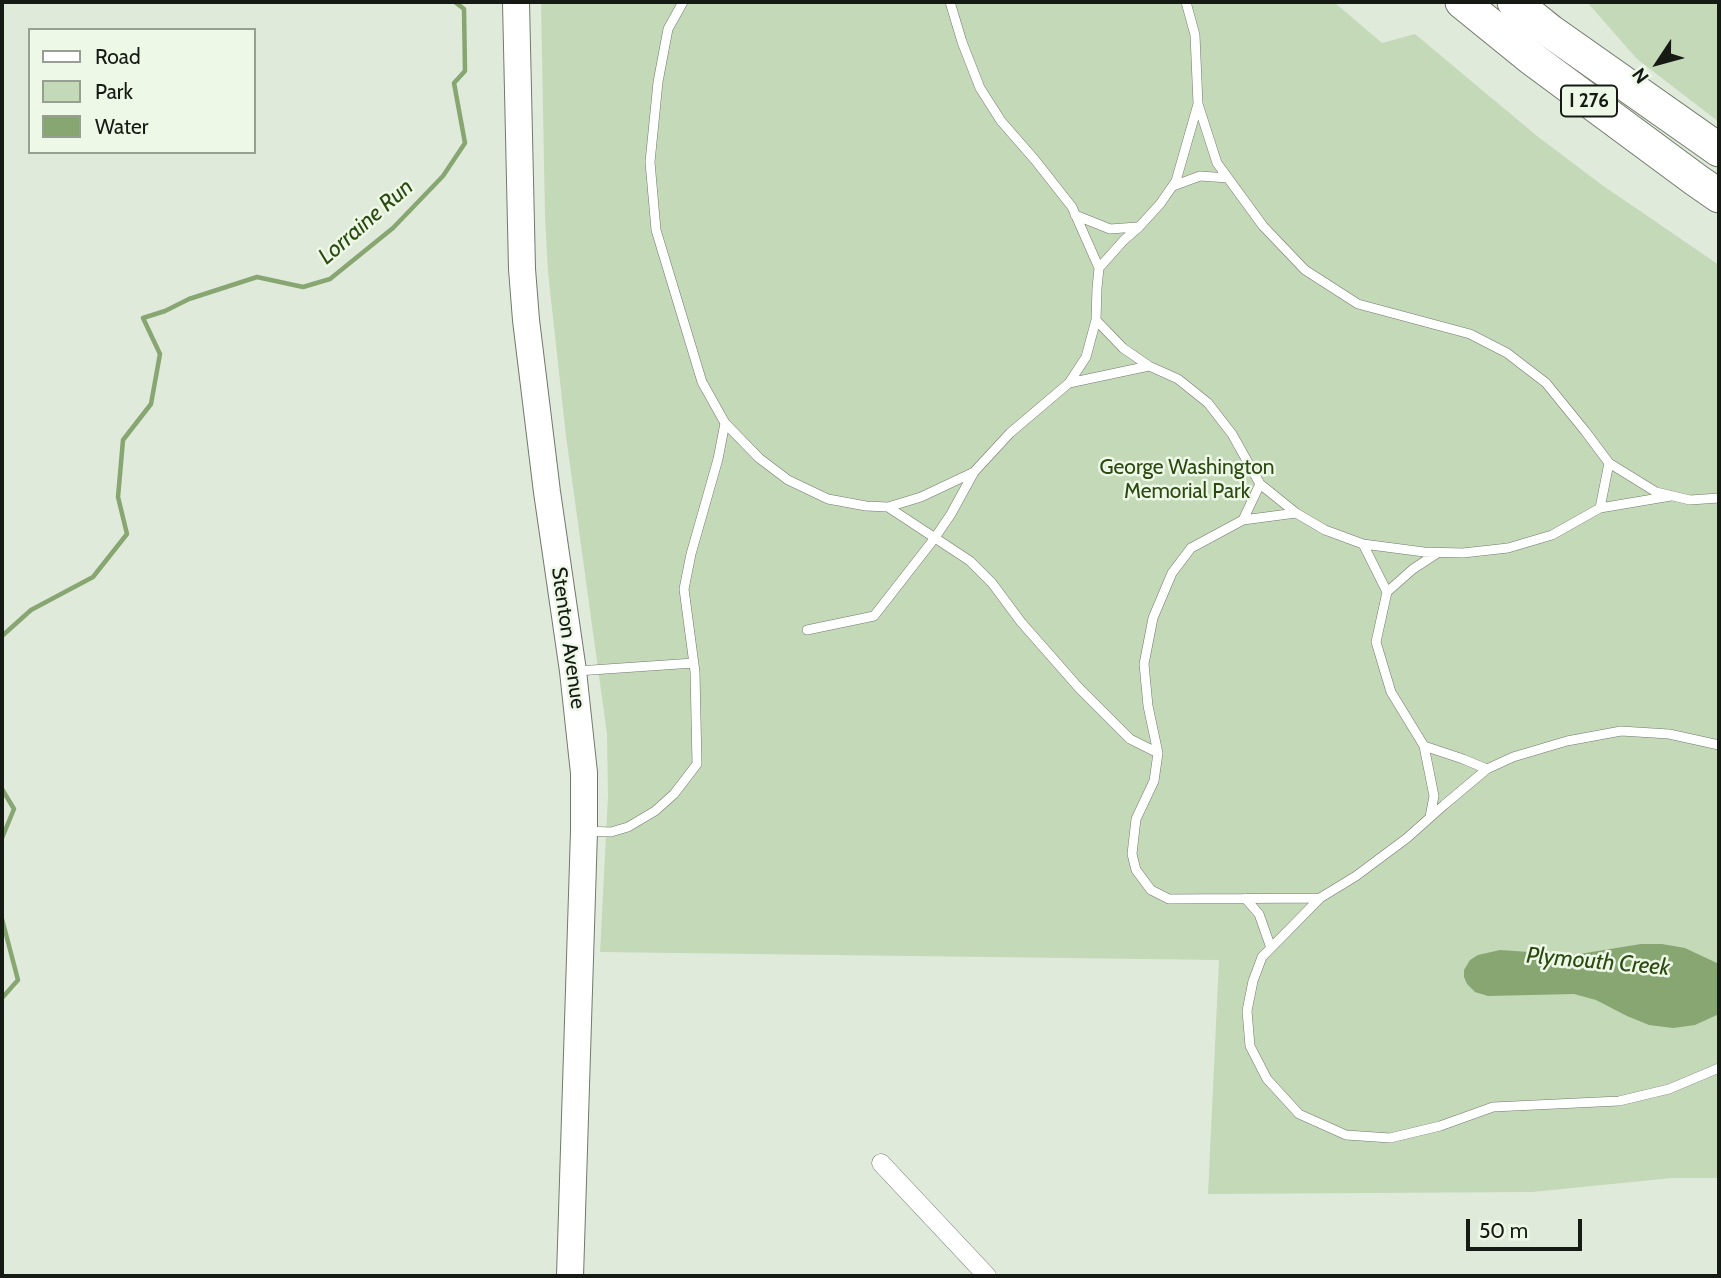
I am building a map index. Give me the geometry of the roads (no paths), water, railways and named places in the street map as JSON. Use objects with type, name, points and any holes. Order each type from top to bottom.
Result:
[{"type":"highway","name":"I 276","points":[[1462,2],[1531,58],[1719,195]]},
{"type":"highway","name":"I 276","points":[[1514,2],[1550,31],[1719,150]]},
{"type":"main road","name":"Stenton Avenue","points":[[516,2],[521,243],[526,320],[582,751],[584,831],[570,1276]]},
{"type":"street","points":[[881,1163],[987,1276]]},
{"type":"lane","points":[[683,2],[668,29],[658,82],[650,162],[656,230],[702,382],[725,423],[759,458],[788,480],[828,499],[888,507],[921,496],[974,472]]},
{"type":"lane","points":[[950,2],[980,88],[1001,121],[1072,207],[1100,268]]},
{"type":"lane","points":[[1186,2],[1195,35],[1198,104],[1217,163],[1263,226],[1304,270],[1358,304],[1470,334],[1507,353],[1546,383],[1609,463],[1656,492],[1690,500],[1719,498]]},
{"type":"lane","points":[[807,630],[874,616],[934,539],[974,472],[1010,433],[1069,383],[1086,357],[1096,320],[1100,268],[1160,204],[1176,181],[1198,104]]},
{"type":"lane","points":[[1172,187],[1200,176],[1228,178]]},
{"type":"lane","points":[[1075,215],[1110,229],[1139,227]]},
{"type":"lane","points":[[1096,320],[1123,348],[1149,366],[1178,379],[1208,403],[1232,434],[1260,484],[1296,513],[1325,530],[1363,544],[1438,553],[1508,548],[1552,535],[1600,508],[1671,496]]},
{"type":"lane","points":[[1069,383],[1149,366]]},
{"type":"lane","points":[[584,831],[611,832],[628,827],[655,811],[674,794],[697,764],[694,663],[684,589],[725,423]]},
{"type":"lane","points":[[1600,508],[1609,463]]},
{"type":"lane","points":[[1243,520],[1260,484]]},
{"type":"lane","points":[[888,507],[970,561],[992,583],[1021,622],[1079,688],[1130,739],[1158,753]]},
{"type":"lane","points":[[1296,513],[1243,520],[1191,548],[1172,573],[1153,618],[1144,664],[1148,706],[1158,753],[1154,781],[1136,819],[1132,854],[1136,870],[1151,890],[1169,899],[1320,898]]},
{"type":"lane","points":[[1363,544],[1387,592]]},
{"type":"lane","points":[[1430,817],[1434,796],[1424,746],[1391,692],[1376,642],[1387,592],[1413,569],[1438,553]]},
{"type":"lane","points":[[573,671],[694,663]]},
{"type":"lane","points":[[1719,745],[1669,734],[1621,731],[1567,741],[1513,757],[1487,769],[1407,838],[1366,869],[1320,898],[1262,957],[1253,981],[1247,1011],[1250,1046],[1268,1079],[1298,1114],[1346,1135],[1390,1138],[1440,1126],[1493,1107],[1619,1101],[1669,1089],[1719,1068]]},
{"type":"lane","points":[[1424,746],[1487,769]]},
{"type":"lane","points":[[1245,898],[1259,914],[1271,948]]},
{"type":"water","name":"Plymouth Creek","points":[[1641,944],[1685,948],[1719,964],[1719,1014],[1695,1025],[1673,1028],[1649,1025],[1596,1000],[1574,994],[1488,996],[1475,992],[1464,977],[1464,970],[1470,960],[1478,955],[1500,950],[1573,955]]},
{"type":"waterway","name":"Lorraine Run","points":[[2,636],[31,610],[93,577],[127,534],[118,497],[123,440],[151,404],[160,354],[143,318],[189,299],[257,277],[303,287],[330,279],[393,228],[443,176],[465,143],[454,83],[465,71],[464,9],[455,2]]},
{"type":"waterway","name":"Lorraine Run","points":[[2,789],[14,809],[2,838]]},
{"type":"waterway","name":"Lorraine Run","points":[[2,919],[18,980],[2,998]]},
{"type":"park label","name":"George Washington Memorial Park","points":[[1187,480]]}]
